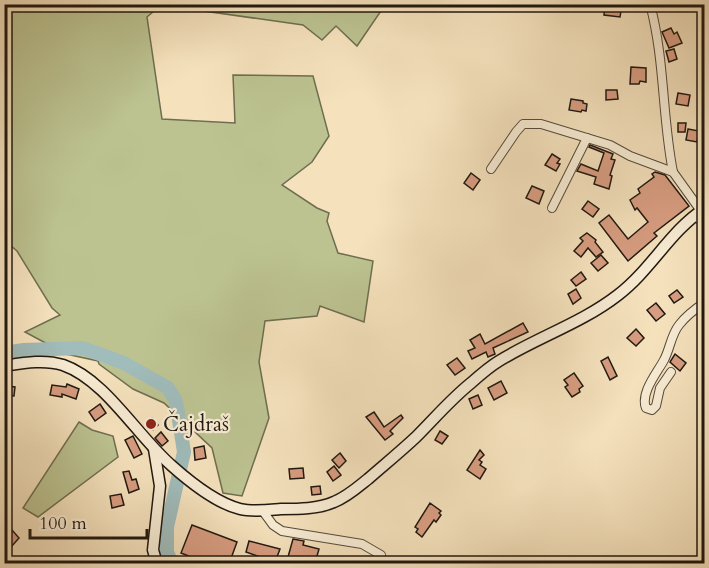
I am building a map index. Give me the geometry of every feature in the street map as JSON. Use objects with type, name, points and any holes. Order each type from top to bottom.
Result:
[{"type":"main road","points":[[4,366],[42,362],[62,364],[76,371],[98,386],[154,449],[176,470],[225,504],[241,509],[262,510],[324,505],[352,492],[416,437],[468,385],[499,361],[583,318],[618,295],[700,212]]},
{"type":"main road","points":[[154,449],[160,486],[153,550],[157,564]]},
{"type":"street","points":[[650,4],[657,31],[666,103],[668,150],[673,172],[700,212],[705,224]]},
{"type":"street","points":[[491,169],[524,124],[541,124],[610,145],[630,156],[673,172]]},
{"type":"street","points":[[552,208],[586,138]]},
{"type":"street","points":[[671,372],[660,388],[656,406],[652,410],[646,408],[644,403],[651,384],[664,361],[678,326],[688,314],[705,303]]},
{"type":"street","points":[[262,510],[273,525],[282,531],[362,544],[381,555]]},
{"type":"street","points":[[4,554],[14,564]]},
{"type":"green space","points":[[4,5],[161,5],[147,17],[162,119],[235,123],[233,75],[313,76],[329,136],[312,162],[282,185],[317,208],[329,213],[327,221],[338,253],[373,261],[364,322],[320,306],[317,316],[265,321],[259,362],[269,418],[242,496],[223,493],[212,448],[164,403],[133,389],[98,361],[66,354],[25,332],[60,315],[52,308],[17,251],[5,241]]},
{"type":"green space","points":[[161,5],[385,5],[357,46],[336,26],[322,40],[303,25]]},
{"type":"green space","points":[[79,422],[92,430],[113,436],[118,457],[38,517],[23,508]]},
{"type":"building","points":[[605,4],[618,4],[618,10],[621,11],[620,17],[604,15]]},
{"type":"building","points":[[671,28],[674,34],[677,32],[682,43],[669,48],[662,32]]},
{"type":"building","points":[[674,49],[677,59],[669,62],[666,51]]},
{"type":"building","points":[[631,67],[646,68],[646,82],[630,84]]},
{"type":"building","points":[[606,90],[617,90],[618,99],[606,100]]},
{"type":"building","points":[[678,93],[690,95],[688,106],[676,104]]},
{"type":"building","points":[[571,99],[587,104],[586,111],[569,110]]},
{"type":"building","points":[[678,123],[686,123],[685,132],[678,132]]},
{"type":"building","points":[[688,129],[699,131],[697,142],[686,140]]},
{"type":"building","points":[[590,145],[613,154],[611,159],[615,160],[610,175],[612,176],[609,189],[594,184],[596,177],[577,171],[581,164],[598,171],[604,153],[589,147]]},
{"type":"building","points":[[552,154],[560,159],[556,171],[545,165]]},
{"type":"building","points":[[655,172],[665,175],[689,206],[654,233],[657,236],[628,261],[599,223],[609,215],[628,239],[648,222],[637,208],[635,210],[630,200],[640,193],[638,189],[654,177],[652,174]]},
{"type":"building","points":[[471,173],[480,180],[473,190],[464,183]]},
{"type":"building","points":[[532,186],[544,191],[539,204],[526,198]]},
{"type":"building","points":[[588,201],[599,209],[593,217],[582,209]]},
{"type":"building","points":[[587,233],[596,240],[595,242],[603,252],[596,257],[588,248],[581,257],[574,251],[583,241],[580,238]]},
{"type":"building","points":[[601,255],[608,263],[598,271],[591,263]]},
{"type":"building","points":[[581,272],[586,279],[576,286],[571,280]]},
{"type":"building","points":[[576,289],[581,298],[573,304],[568,294]]},
{"type":"building","points":[[677,290],[683,297],[674,303],[669,296]]},
{"type":"building","points":[[656,303],[665,314],[656,321],[647,310]]},
{"type":"building","points":[[523,323],[528,332],[493,348],[495,354],[488,357],[486,352],[472,359],[468,351],[475,348],[470,340],[480,334],[485,344]]},
{"type":"building","points":[[636,329],[644,338],[636,346],[627,338]]},
{"type":"building","points":[[675,354],[686,363],[680,371],[670,362]]},
{"type":"building","points":[[608,357],[617,376],[610,380],[601,361]]},
{"type":"building","points":[[457,358],[465,368],[455,375],[447,365]]},
{"type":"building","points":[[574,373],[583,386],[579,389],[580,392],[572,397],[565,387],[568,385],[564,380]]},
{"type":"building","points":[[501,381],[507,393],[494,400],[488,388]]},
{"type":"building","points":[[67,384],[79,389],[76,399],[62,394],[62,397],[50,395],[52,385],[66,387]]},
{"type":"building","points":[[7,386],[15,387],[14,396],[6,395]]},
{"type":"building","points":[[478,395],[482,405],[473,409],[469,399]]},
{"type":"building","points":[[100,404],[106,413],[95,421],[89,412]]},
{"type":"building","points":[[374,412],[384,427],[401,415],[403,418],[390,431],[393,434],[385,440],[366,417]]},
{"type":"building","points":[[152,418],[158,425],[153,430],[146,424]]},
{"type":"building","points":[[440,431],[448,436],[442,444],[435,440]]},
{"type":"building","points":[[161,432],[168,441],[162,446],[155,438]]},
{"type":"building","points":[[133,436],[142,454],[134,458],[125,440]]},
{"type":"building","points":[[204,446],[206,458],[195,460],[194,448]]},
{"type":"building","points":[[480,450],[484,455],[479,460],[482,462],[480,465],[486,469],[480,479],[467,470]]},
{"type":"building","points":[[340,453],[346,461],[339,468],[332,460]]},
{"type":"building","points":[[334,466],[341,475],[333,481],[327,472]]},
{"type":"building","points":[[303,468],[304,478],[290,479],[289,469]]},
{"type":"building","points":[[129,471],[132,480],[136,479],[139,489],[129,493],[123,472]]},
{"type":"building","points":[[320,486],[321,494],[312,495],[311,487]]},
{"type":"building","points":[[121,494],[124,505],[112,508],[110,496]]},
{"type":"building","points":[[430,503],[441,511],[439,513],[441,515],[436,522],[434,520],[422,537],[416,532],[418,529],[415,527]]},
{"type":"building","points":[[192,525],[237,542],[229,564],[209,564],[181,553]]},
{"type":"building","points":[[12,530],[19,538],[12,546],[4,539]]},
{"type":"building","points":[[293,539],[304,541],[303,545],[319,549],[315,563],[288,557]]},
{"type":"building","points":[[249,541],[280,549],[275,562],[246,552]]},
{"type":"waterway","points":[[4,353],[83,348],[124,363],[168,388],[176,401],[184,452],[167,527],[167,552],[172,564]]},
{"type":"place","name":"Čajdraš","points":[[151,424]]}]
